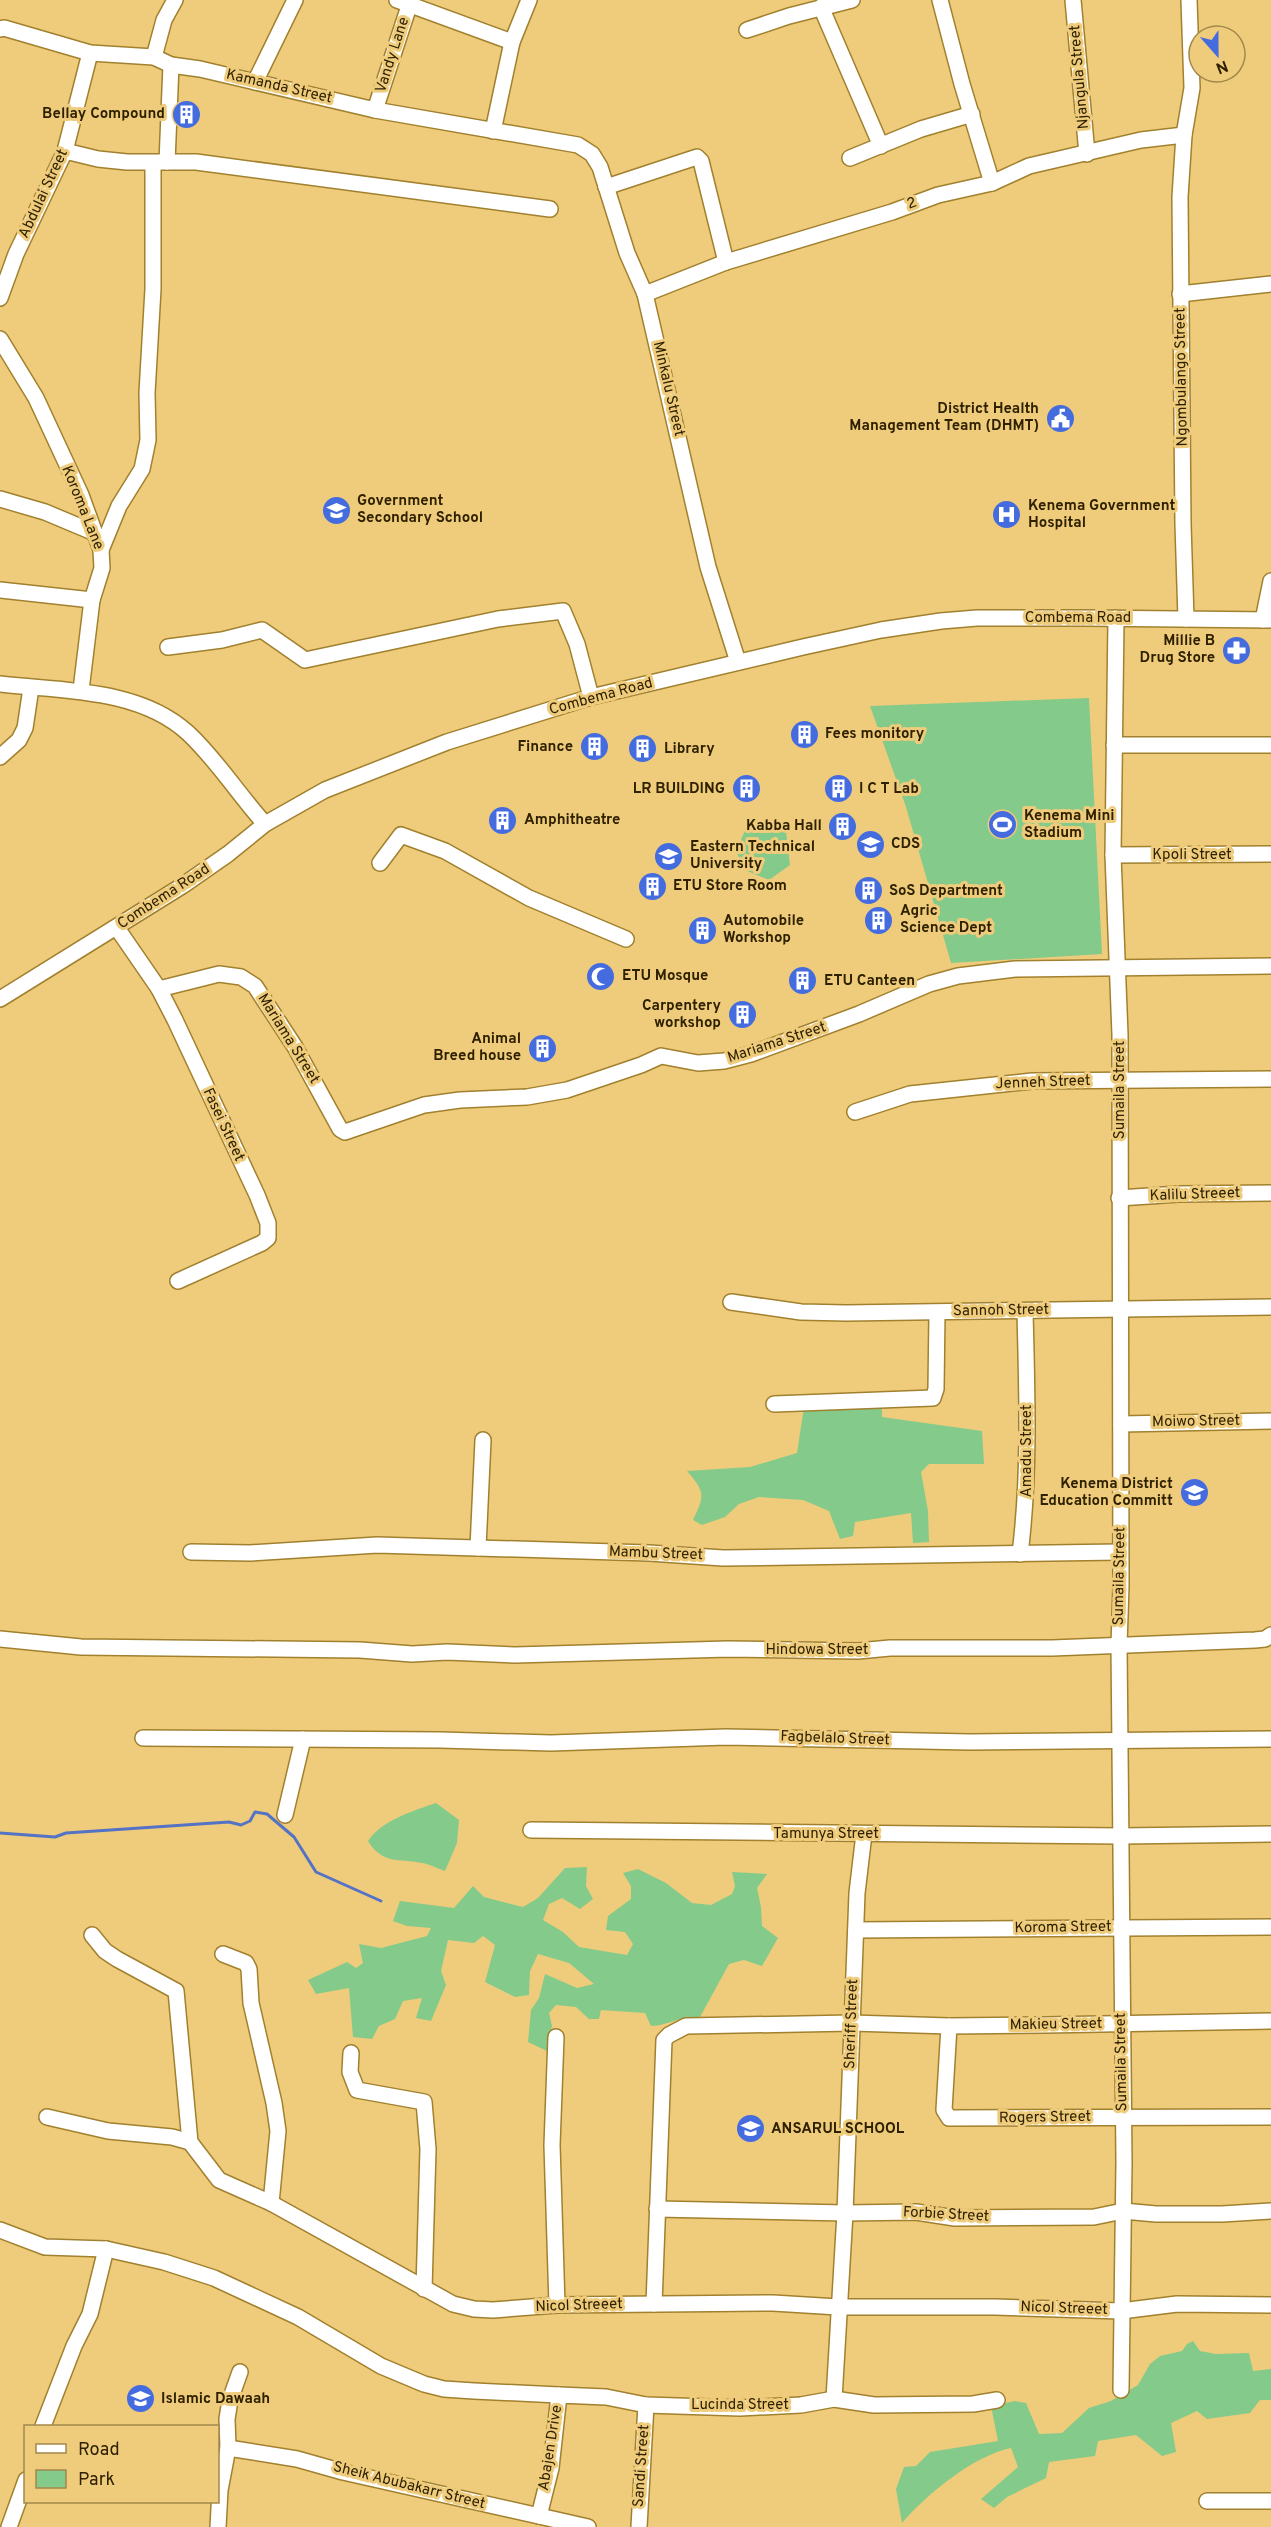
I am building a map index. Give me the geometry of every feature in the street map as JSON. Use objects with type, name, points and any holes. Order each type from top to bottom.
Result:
[{"type":"street","points":[[154,57],[164,20],[175,0]]},
{"type":"street","points":[[255,82],[295,0]]},
{"type":"street","points":[[493,131],[500,89],[512,42],[529,0]]},
{"type":"street","points":[[747,30],[852,0]]},
{"type":"street","points":[[940,0],[992,183]]},
{"type":"street","name":"Njangula Street","points":[[1073,0],[1087,154]]},
{"type":"street","name":"Ngombulango Street","points":[[1186,619],[1180,197],[1184,135],[1193,72],[1189,0]]},
{"type":"street","points":[[406,2],[512,42]]},
{"type":"street","name":"Vandy Lane","points":[[375,110],[406,2]]},
{"type":"street","points":[[821,7],[881,146]]},
{"type":"street","name":"Kamanda Street","points":[[0,29],[4,28],[90,54],[154,57],[171,65],[200,69],[375,110],[560,142]]},
{"type":"street","name":"Abdulai Street","points":[[0,298],[16,255],[65,151],[90,54]]},
{"type":"street","points":[[101,550],[118,506],[142,469],[148,440],[147,393],[160,163],[171,65]]},
{"type":"street","points":[[850,158],[921,129],[972,114]]},
{"type":"street","name":"2","points":[[645,294],[726,262],[892,212],[938,195],[992,183],[1029,166],[1141,140],[1184,135]]},
{"type":"street","name":"Minkalu Street","points":[[560,142],[578,145],[592,154],[600,166],[627,253],[645,294],[708,567],[738,663]]},
{"type":"street","points":[[65,151],[98,159],[160,163],[196,162],[550,209]]},
{"type":"street","points":[[606,187],[697,157],[701,161],[726,262]]},
{"type":"street","points":[[1180,294],[1271,284]]},
{"type":"street","name":"Koroma Lane","points":[[0,339],[36,398],[81,495],[101,550],[102,568],[92,600],[81,690]]},
{"type":"street","points":[[0,499],[45,512],[95,533]]},
{"type":"street","points":[[1267,620],[1271,581]]},
{"type":"street","points":[[0,590],[92,600]]},
{"type":"street","points":[[168,647],[222,640],[262,630],[305,660],[498,620],[563,611],[577,644],[591,697]]},
{"type":"street","name":"Combema Road","points":[[0,999],[117,928],[228,854],[265,824],[315,795],[364,773],[447,742],[591,697],[881,630],[941,621],[977,618],[1267,620]]},
{"type":"street","name":"Sumaila Street","points":[[1116,618],[1113,855],[1120,1081],[1119,1645],[1123,2116],[1121,2390]]},
{"type":"street","points":[[0,684],[81,690],[138,705],[186,731],[211,757],[237,793],[265,824]]},
{"type":"street","points":[[0,757],[19,740],[25,728],[31,688]]},
{"type":"street","points":[[1114,745],[1271,746]]},
{"type":"street","points":[[380,863],[401,835],[445,851],[530,898],[626,939]]},
{"type":"street","name":"Kpoli Street","points":[[1113,855],[1271,854]]},
{"type":"street","name":"Fasei Street","points":[[117,928],[159,989],[257,1196],[270,1231],[268,1238],[262,1243],[178,1281]]},
{"type":"street","name":"Mariama Street","points":[[159,989],[219,974],[241,977],[255,986],[295,1047],[340,1129],[345,1132],[424,1105],[527,1097],[567,1090],[661,1056],[705,1063],[751,1054],[826,1027],[929,984],[958,976],[1015,969],[1271,966]]},
{"type":"street","name":"Jenneh Street","points":[[855,1112],[910,1094],[1032,1081],[1271,1079]]},
{"type":"street","name":"Kalilu Streeet","points":[[1119,1198],[1179,1194],[1271,1193]]},
{"type":"street","name":"Sannoh Street","points":[[731,1302],[801,1312],[1024,1312],[1271,1306]]},
{"type":"street","points":[[774,1404],[933,1398],[936,1389],[937,1312]]},
{"type":"street","name":"Amadu Street","points":[[1020,1554],[1027,1505],[1029,1455],[1024,1312]]},
{"type":"street","name":"Moiwo Street","points":[[1120,1424],[1271,1421]]},
{"type":"street","points":[[478,1548],[483,1440]]},
{"type":"street","name":"Mambu Street","points":[[191,1552],[250,1553],[377,1545],[723,1558],[1120,1552]]},
{"type":"street","name":"Hindowa Street","points":[[0,1639],[81,1647],[360,1650],[412,1654],[447,1652],[515,1655],[606,1651],[858,1651],[1119,1645],[1255,1640],[1265,1639],[1271,1635]]},
{"type":"street","name":"Fagbelalo Street","points":[[143,1738],[551,1743],[726,1737],[970,1742],[1271,1739]]},
{"type":"street","points":[[285,1815],[303,1739]]},
{"type":"street","name":"Tamunya Street","points":[[531,1830],[1120,1836],[1271,1834]]},
{"type":"street","name":"Sheriff Street","points":[[834,2399],[845,2213],[857,1893],[864,1834]]},
{"type":"street","name":"Koroma Street","points":[[856,1930],[1271,1927]]},
{"type":"street","points":[[47,2117],[108,2131],[172,2137],[190,2142],[176,1991],[105,1951],[92,1935]]},
{"type":"street","points":[[222,1954],[246,1964],[249,1969],[251,2003],[274,2103],[278,2132],[271,2203]]},
{"type":"street","name":"Makieu Street","points":[[654,2304],[664,2040],[686,2026],[852,2023],[949,2026],[1121,2025],[1271,2021]]},
{"type":"street","name":"Rogers Street","points":[[949,2026],[944,2110],[949,2118],[1271,2117]]},
{"type":"street","points":[[556,2037],[552,2145],[557,2306]]},
{"type":"street","points":[[351,2052],[350,2072],[357,2090],[424,2102],[428,2149],[424,2289]]},
{"type":"street","name":"Nicol Streeet","points":[[190,2142],[224,2184],[271,2203],[453,2304],[474,2309],[773,2303],[838,2307],[995,2307],[1121,2311],[1177,2304],[1271,2306]]},
{"type":"street","name":"Forbie Street","points":[[657,2209],[845,2213],[916,2212],[956,2218],[1094,2217],[1123,2211],[1156,2214],[1271,2211]]},
{"type":"street","points":[[0,2230],[45,2247],[106,2249],[164,2262],[249,2292],[298,2316],[381,2366],[424,2384],[444,2389],[559,2395]]},
{"type":"street","points":[[44,2425],[74,2346],[90,2314],[106,2249]]},
{"type":"street","points":[[218,2527],[220,2490],[228,2448],[227,2419],[230,2400],[240,2372]]},
{"type":"street","name":"Abajen Drive","points":[[539,2516],[551,2468],[559,2395],[606,2397],[646,2405]]},
{"type":"street","name":"Lucinda Street","points":[[646,2405],[740,2408],[801,2405],[834,2399],[874,2405],[973,2404],[997,2400]]},
{"type":"street","name":"Sandi Street","points":[[639,2527],[646,2405]]},
{"type":"street","name":"Sheik Abubakarr Street","points":[[228,2448],[297,2459],[588,2527]]},
{"type":"street","points":[[9,2527],[24,2486]]},
{"type":"street","points":[[1206,2501],[1271,2501]]},
{"type":"green space","name":"Kenema Mini Stadium","points":[[1089,698],[1102,954],[951,963],[906,807],[870,706]]},
{"type":"green space","points":[[755,822],[772,822],[786,832],[790,865],[769,880],[745,870],[736,851],[747,826]]},
{"type":"green space","points":[[882,1403],[882,1417],[982,1431],[984,1464],[929,1464],[921,1472],[928,1511],[929,1542],[913,1543],[911,1513],[855,1522],[853,1536],[840,1539],[829,1511],[803,1500],[759,1497],[739,1504],[725,1517],[702,1525],[693,1520],[700,1505],[701,1494],[687,1471],[750,1467],[797,1453],[804,1407]]},
{"type":"green space","points":[[436,1803],[459,1820],[457,1843],[445,1871],[425,1864],[385,1857],[379,1854],[368,1841],[381,1827],[408,1813]]},
{"type":"green space","points":[[587,1867],[586,1886],[593,1899],[580,1909],[562,1898],[549,1904],[543,1920],[563,1932],[579,1947],[627,1955],[633,1944],[625,1932],[606,1930],[608,1916],[631,1899],[631,1886],[623,1873],[638,1869],[666,1883],[692,1903],[711,1905],[732,1894],[735,1886],[732,1872],[767,1874],[757,1888],[762,1926],[778,1938],[762,1966],[744,1960],[729,1964],[700,2017],[651,2026],[645,2013],[601,2010],[599,2019],[589,2019],[576,2007],[556,2005],[549,2013],[552,2026],[547,2051],[528,2042],[531,2010],[539,1998],[545,1974],[577,1988],[594,1984],[569,1963],[538,1954],[530,1971],[529,1995],[515,1997],[485,1982],[495,1945],[483,1936],[474,1943],[448,1940],[441,1971],[446,1985],[431,2021],[416,2018],[422,1998],[403,2001],[395,2019],[379,2026],[372,2039],[353,2037],[349,1988],[316,1994],[308,1980],[347,1962],[356,1968],[363,1963],[359,1944],[381,1948],[427,1936],[431,1928],[407,1926],[393,1921],[400,1901],[454,1908],[473,1886],[484,1897],[523,1907],[538,1898],[565,1868]]},
{"type":"green space","points":[[1193,2341],[1200,2351],[1216,2354],[1249,2353],[1253,2371],[1271,2369],[1271,2400],[1260,2400],[1250,2413],[1207,2419],[1197,2411],[1171,2423],[1176,2452],[1162,2456],[1136,2435],[1098,2441],[1095,2456],[1049,2462],[1046,2478],[1007,2497],[994,2508],[981,2499],[1018,2467],[1011,2448],[996,2452],[966,2468],[937,2489],[902,2523],[896,2489],[904,2467],[916,2466],[930,2452],[998,2441],[991,2406],[1015,2401],[1026,2403],[1039,2434],[1062,2433],[1089,2408],[1111,2401],[1138,2385],[1150,2364],[1160,2356],[1182,2351],[1187,2344]]},
{"type":"waterway","points":[[0,1833],[55,1837],[66,1833],[229,1822],[241,1825],[250,1821],[255,1812],[267,1814],[294,1837],[316,1872],[381,1901]]},
{"type":"place","name":"Bellay Compound","points":[[186,114]]},
{"type":"place","name":"District Health Management Team (DHMT)","points":[[1060,418]]},
{"type":"place","name":"Government Secondary School","points":[[336,510]]},
{"type":"place","name":"Kenema Government Hospital","points":[[1007,515]]},
{"type":"place","name":"Millie B Drug Store","points":[[1236,650]]},
{"type":"place","name":"Fees monitory","points":[[804,734]]},
{"type":"place","name":"Finance","points":[[594,747]]},
{"type":"place","name":"Library","points":[[643,749]]},
{"type":"place","name":"LR BUILDING","points":[[746,789]]},
{"type":"place","name":"I C T Lab","points":[[838,789]]},
{"type":"place","name":"Amphitheatre","points":[[503,820]]},
{"type":"place","name":"Kenema Mini Stadium","points":[[1003,825]]},
{"type":"place","name":"Kabba Hall","points":[[843,826]]},
{"type":"place","name":"CDS","points":[[870,844]]},
{"type":"place","name":"Eastern Technical University","points":[[669,856]]},
{"type":"place","name":"ETU Store Room","points":[[652,886]]},
{"type":"place","name":"SoS Department","points":[[868,891]]},
{"type":"place","name":"Agric Science Dept","points":[[879,920]]},
{"type":"place","name":"Automobile Workshop","points":[[702,930]]},
{"type":"place","name":"ETU Mosque","points":[[601,976]]},
{"type":"place","name":"ETU Canteen","points":[[803,981]]},
{"type":"place","name":"Carpentery workshop","points":[[742,1015]]},
{"type":"place","name":"Animal Breed house","points":[[542,1048]]},
{"type":"place","name":"Kenema District Education Committ","points":[[1194,1493]]},
{"type":"place","name":"ANSARUL SCHOOL","points":[[750,2129]]},
{"type":"place","name":"Islamic Dawaah","points":[[140,2399]]}]
